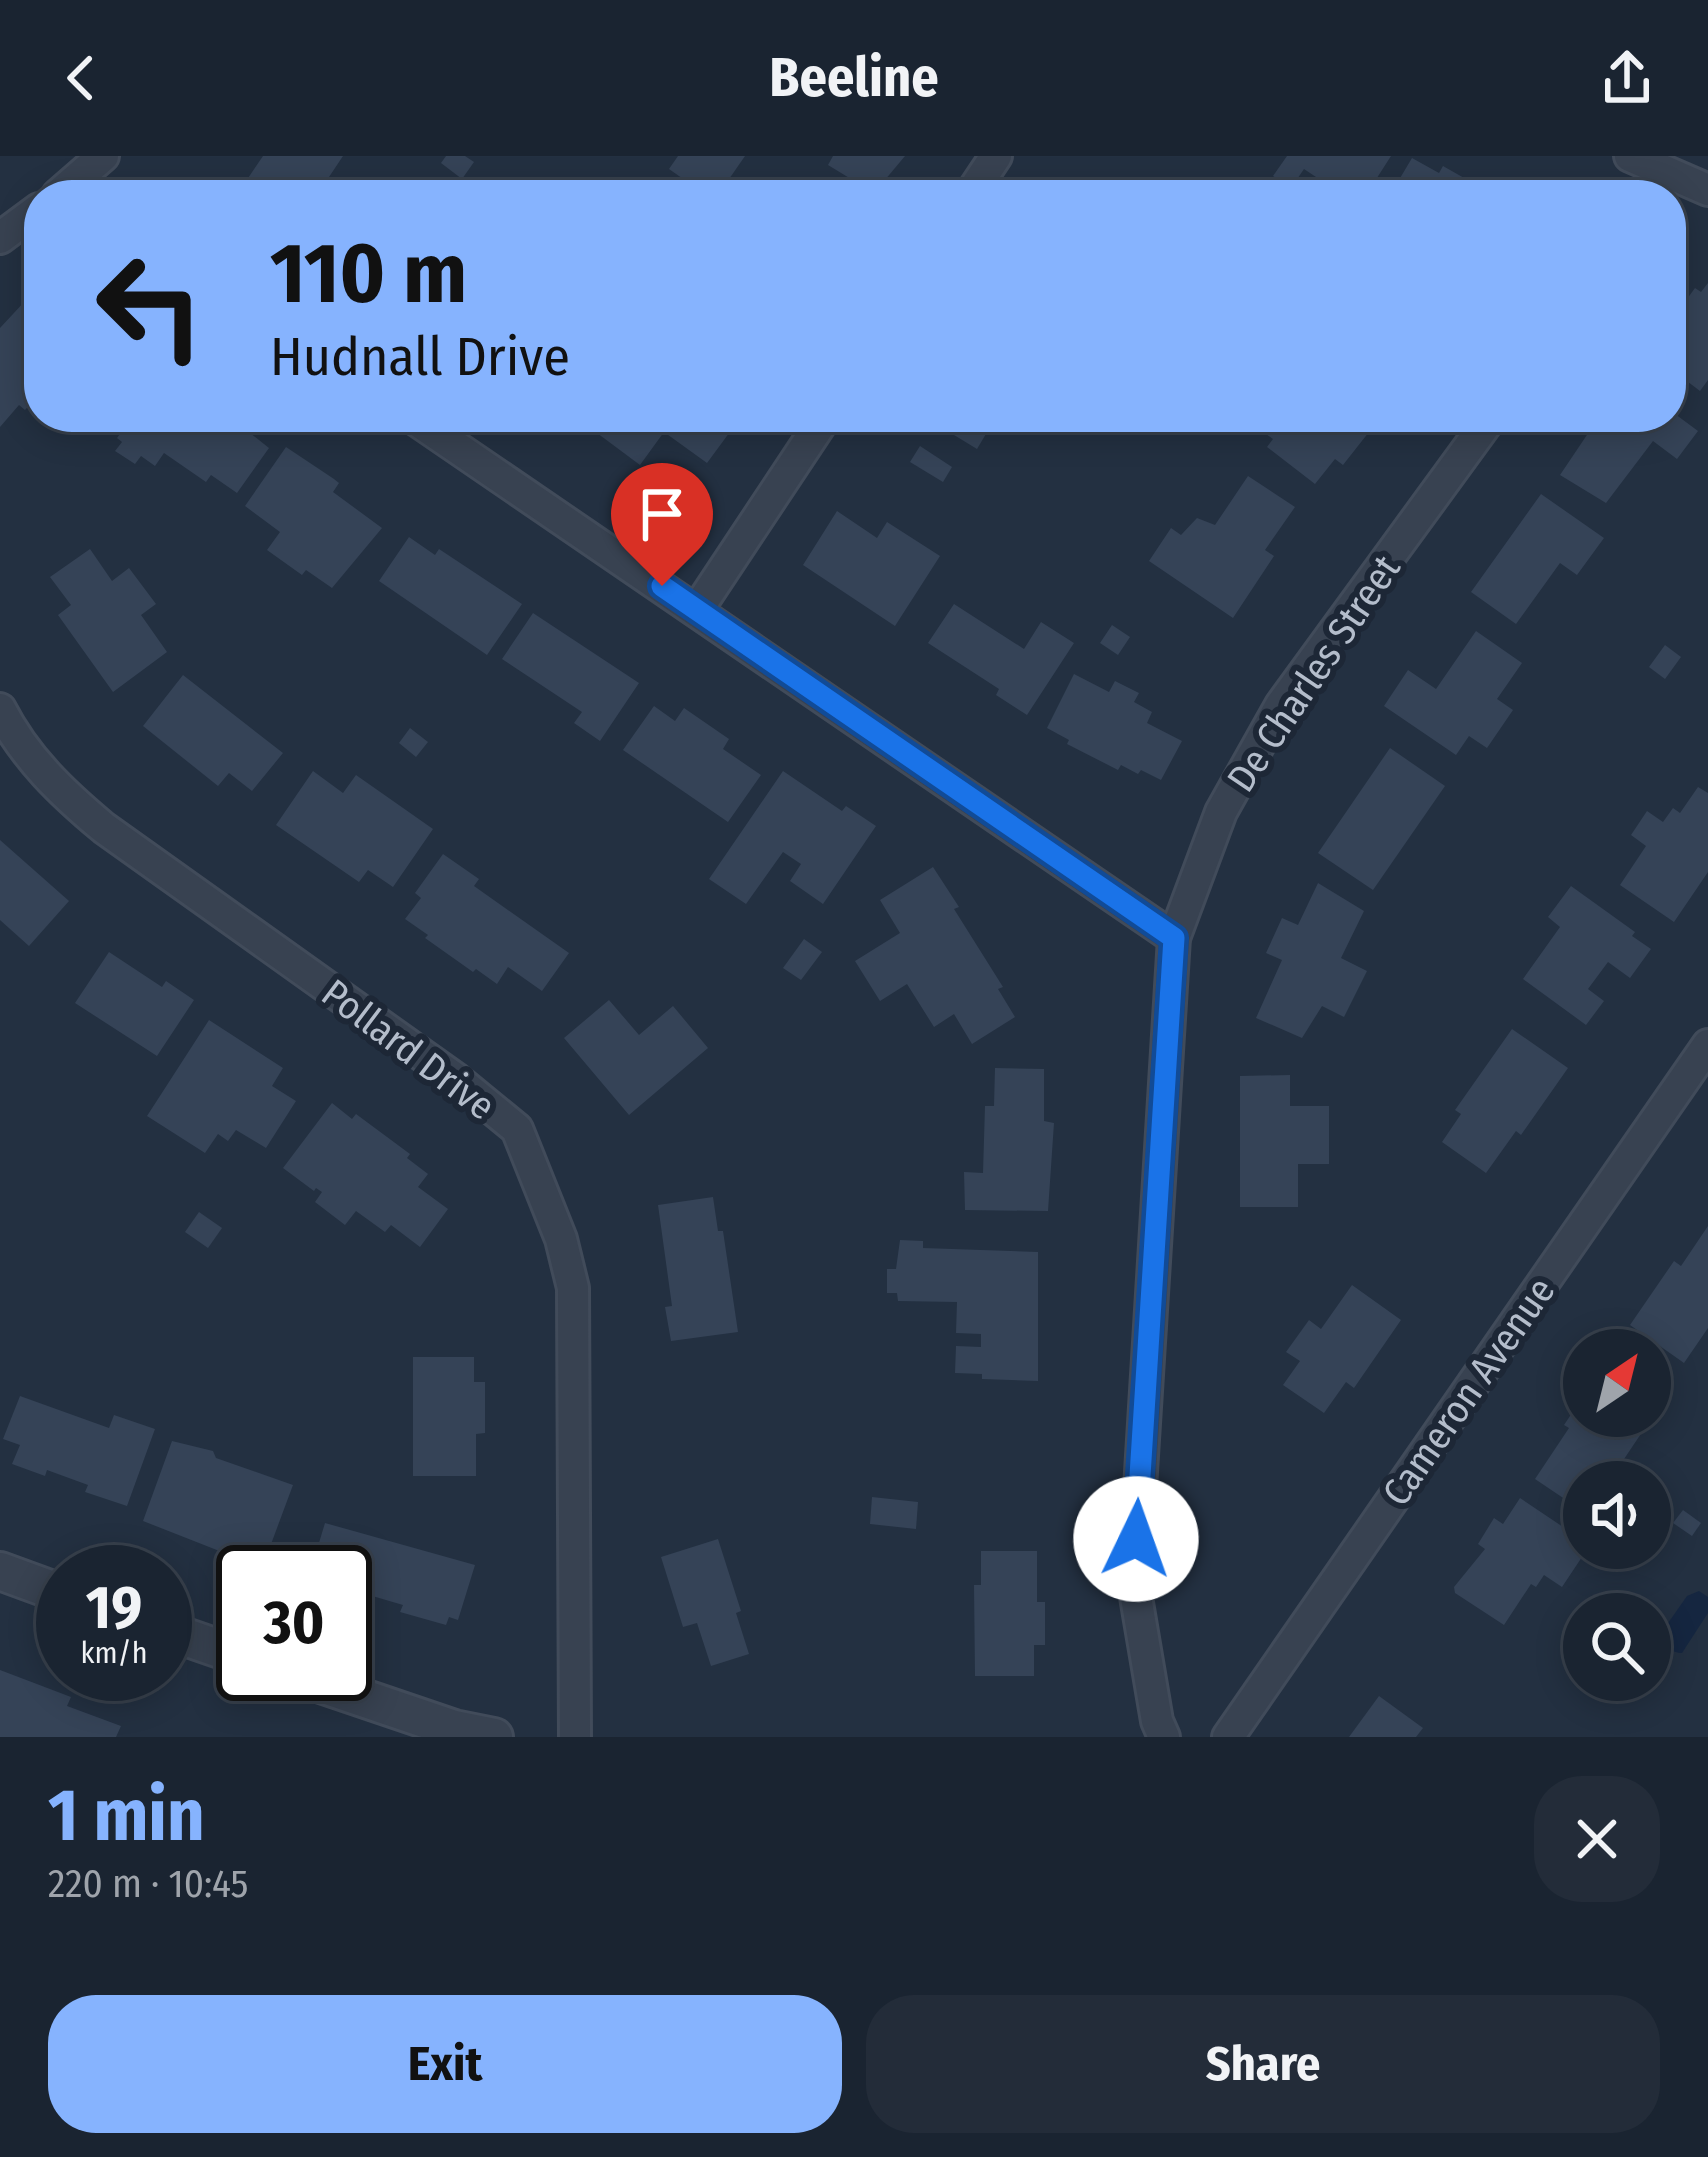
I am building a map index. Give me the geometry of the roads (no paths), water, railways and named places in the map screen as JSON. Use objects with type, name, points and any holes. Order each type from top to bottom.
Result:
[{"type":"street","points":[[82,180],[103,156]]},
{"type":"street","points":[[1630,156],[1657,180]]},
{"type":"street","points":[[434,432],[1174,938]]},
{"type":"street","points":[[698,610],[815,432]]},
{"type":"street","name":"De Charles Street","points":[[1164,1737],[1157,1721],[1134,1585],[1174,938],[1221,812],[1281,706],[1480,432]]},
{"type":"street","name":"Pollard Drive","points":[[0,710],[14,736],[58,790],[104,828],[456,1078],[517,1129],[561,1239],[573,1288],[575,1737]]},
{"type":"street","name":"Cameron Avenue","points":[[1228,1737],[1708,1045]]},
{"type":"street","points":[[0,1571],[36,1584]]},
{"type":"street","points":[[372,1701],[454,1729],[494,1737]]},
{"type":"water","points":[[1699,1591],[1708,1597],[1708,1613],[1682,1653],[1671,1650],[1671,1619],[1687,1596]]}]
